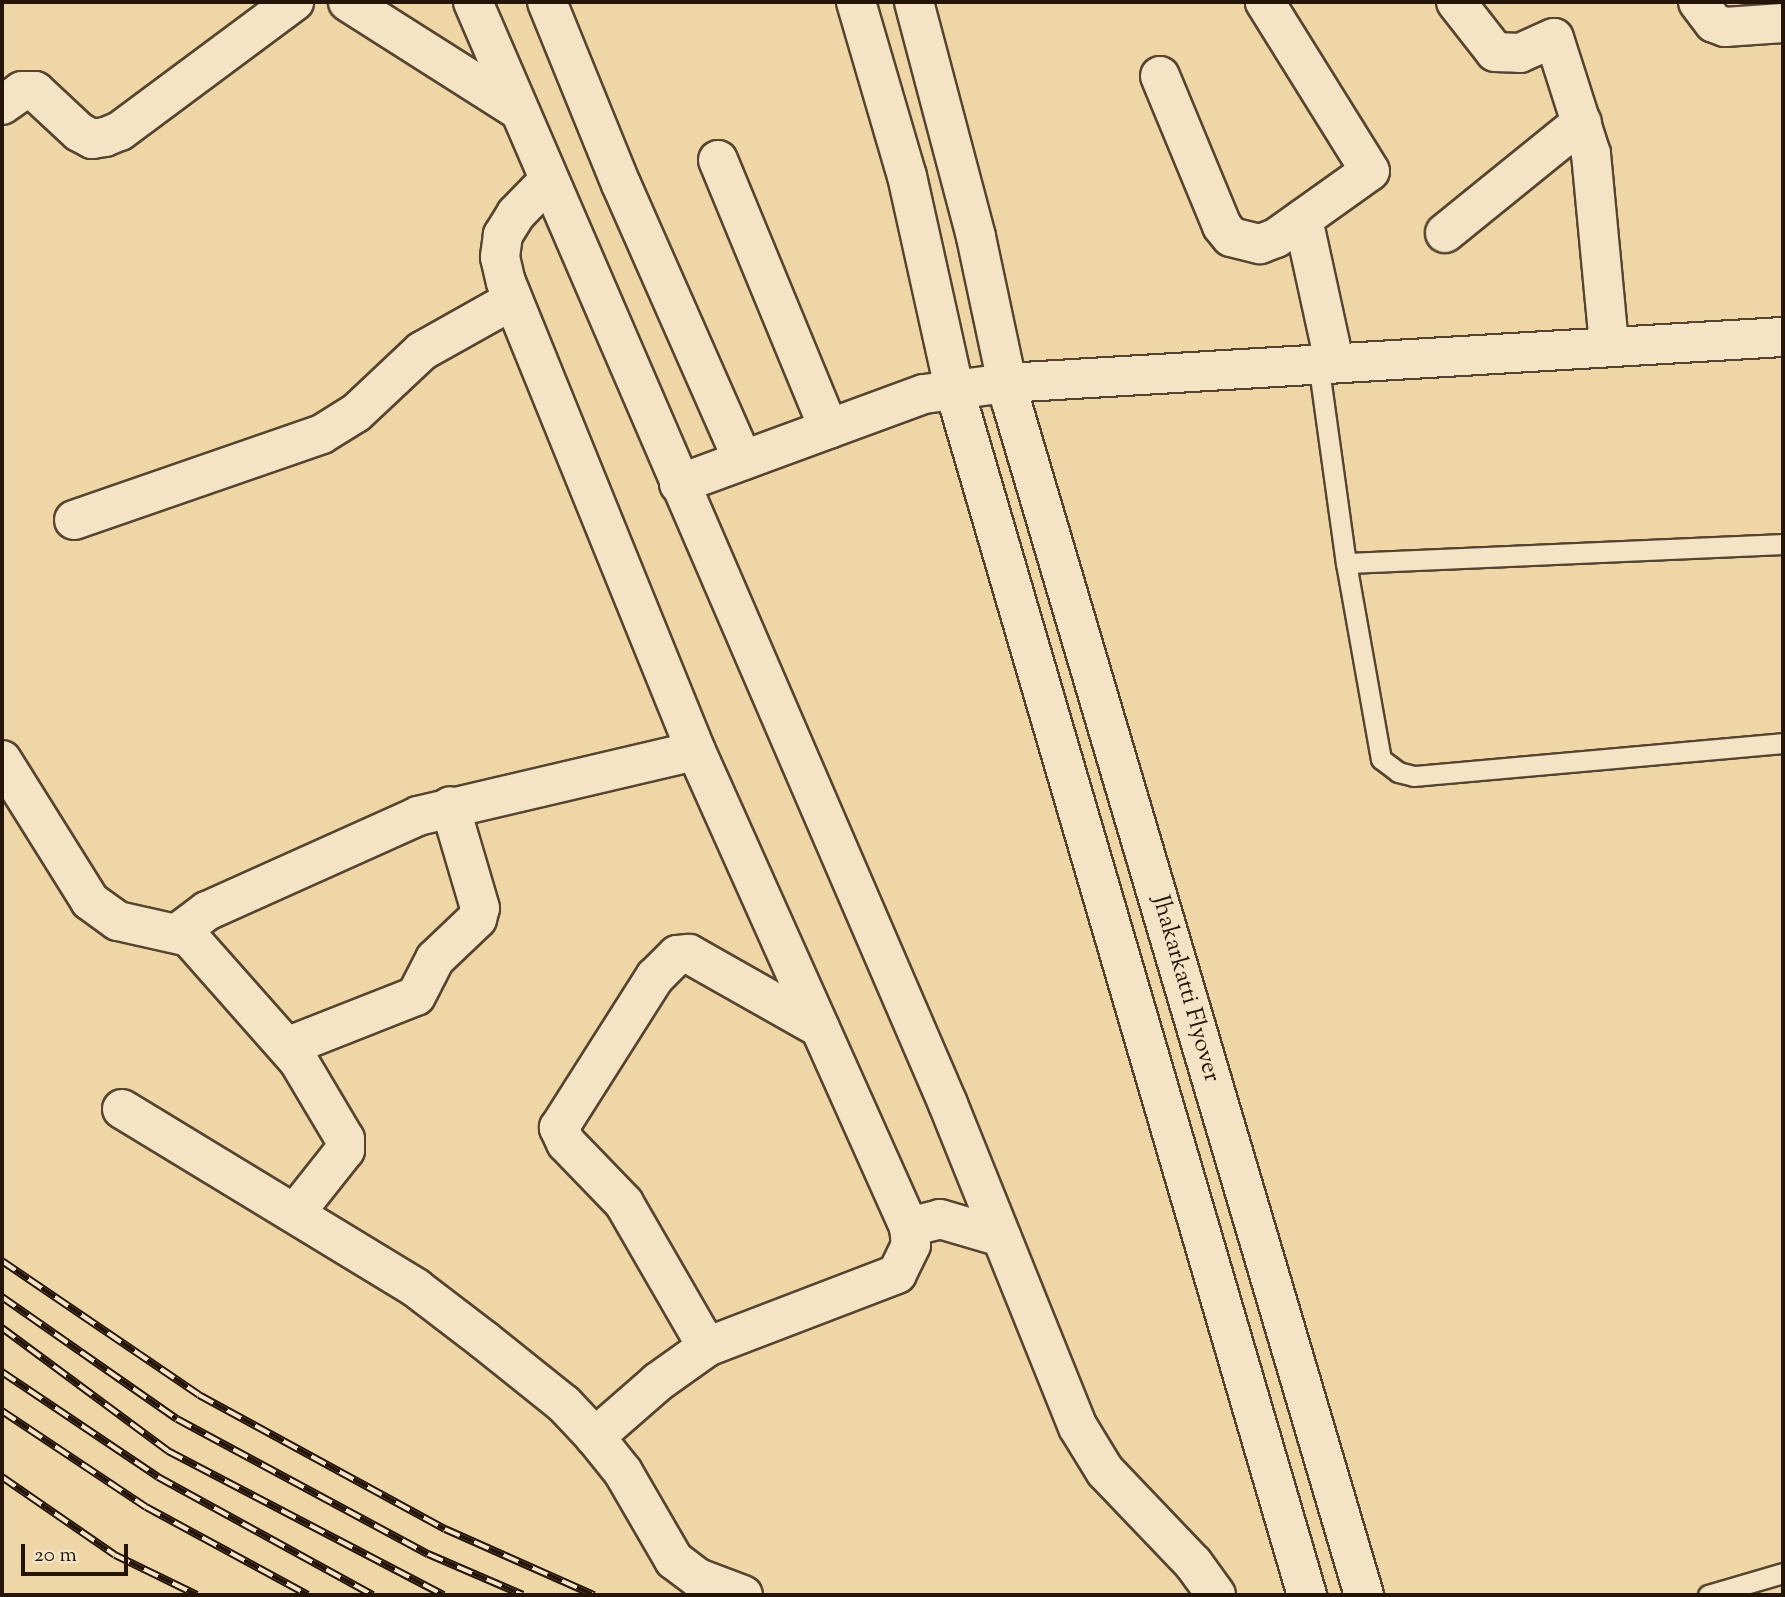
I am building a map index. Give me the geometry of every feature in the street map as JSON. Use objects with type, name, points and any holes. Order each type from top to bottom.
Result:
[{"type":"street","points":[[2,105],[22,91],[35,91],[79,132],[92,139],[105,137],[120,131],[294,2]]},
{"type":"street","points":[[348,2],[518,110]]},
{"type":"street","points":[[472,2],[1001,1237],[1078,1427],[1105,1471],[1193,1563],[1216,1595]]},
{"type":"street","points":[[547,2],[621,184],[743,460]]},
{"type":"street","points":[[856,2],[907,176],[954,388],[1307,1595]]},
{"type":"street","name":"Jhakarkatti Flyover","points":[[914,2],[976,237],[1006,383],[1364,1595]]},
{"type":"street","points":[[1160,76],[1222,226],[1231,237],[1260,244],[1303,219],[1370,171],[1265,2]]},
{"type":"street","points":[[1456,2],[1495,52],[1520,53],[1554,38],[1582,122],[1600,215],[1609,346]]},
{"type":"street","points":[[1699,2],[1714,23],[1725,27],[1783,23]]},
{"type":"street","points":[[1445,233],[1582,122]]},
{"type":"street","points":[[718,160],[829,429]]},
{"type":"street","points":[[547,182],[516,214],[503,235],[500,257],[513,300],[696,751],[909,1227],[911,1245],[897,1274],[707,1347],[658,1382],[595,1437]]},
{"type":"street","points":[[1303,219],[1326,361]]},
{"type":"street","points":[[74,520],[322,434],[356,413],[422,351],[513,300]]},
{"type":"street","points":[[679,484],[924,394],[954,388],[1326,361],[1783,337]]},
{"type":"street","points":[[179,932],[207,911],[400,824],[450,806],[696,751]]},
{"type":"street","points":[[2,760],[90,901],[118,921],[179,932],[198,944],[289,1046],[345,1139],[340,1161],[295,1213]]},
{"type":"street","points":[[289,1046],[416,996],[435,959],[477,919],[480,908],[450,806]]},
{"type":"street","points":[[707,1347],[624,1203],[566,1143],[559,1128],[655,977],[677,955],[690,954],[820,1028]]},
{"type":"street","points":[[122,1109],[416,1288],[564,1404],[623,1472],[674,1560],[698,1578],[743,1595]]},
{"type":"street","points":[[909,1227],[940,1219],[1001,1237]]},
{"type":"lane","points":[[1326,361],[1346,563],[1381,759],[1398,772],[1413,776],[1783,743]]},
{"type":"lane","points":[[1346,563],[1783,544]]},
{"type":"lane","points":[[1708,1595],[1783,1573]]},
{"type":"railway","points":[[2,1261],[199,1395],[445,1529],[594,1595]]},
{"type":"railway","points":[[2,1297],[177,1419],[428,1554],[523,1595]]},
{"type":"railway","points":[[2,1328],[168,1451],[444,1595]]},
{"type":"railway","points":[[2,1372],[158,1477],[373,1595]]},
{"type":"railway","points":[[2,1411],[146,1507],[308,1595]]},
{"type":"railway","points":[[2,1477],[115,1555],[197,1595]]}]
